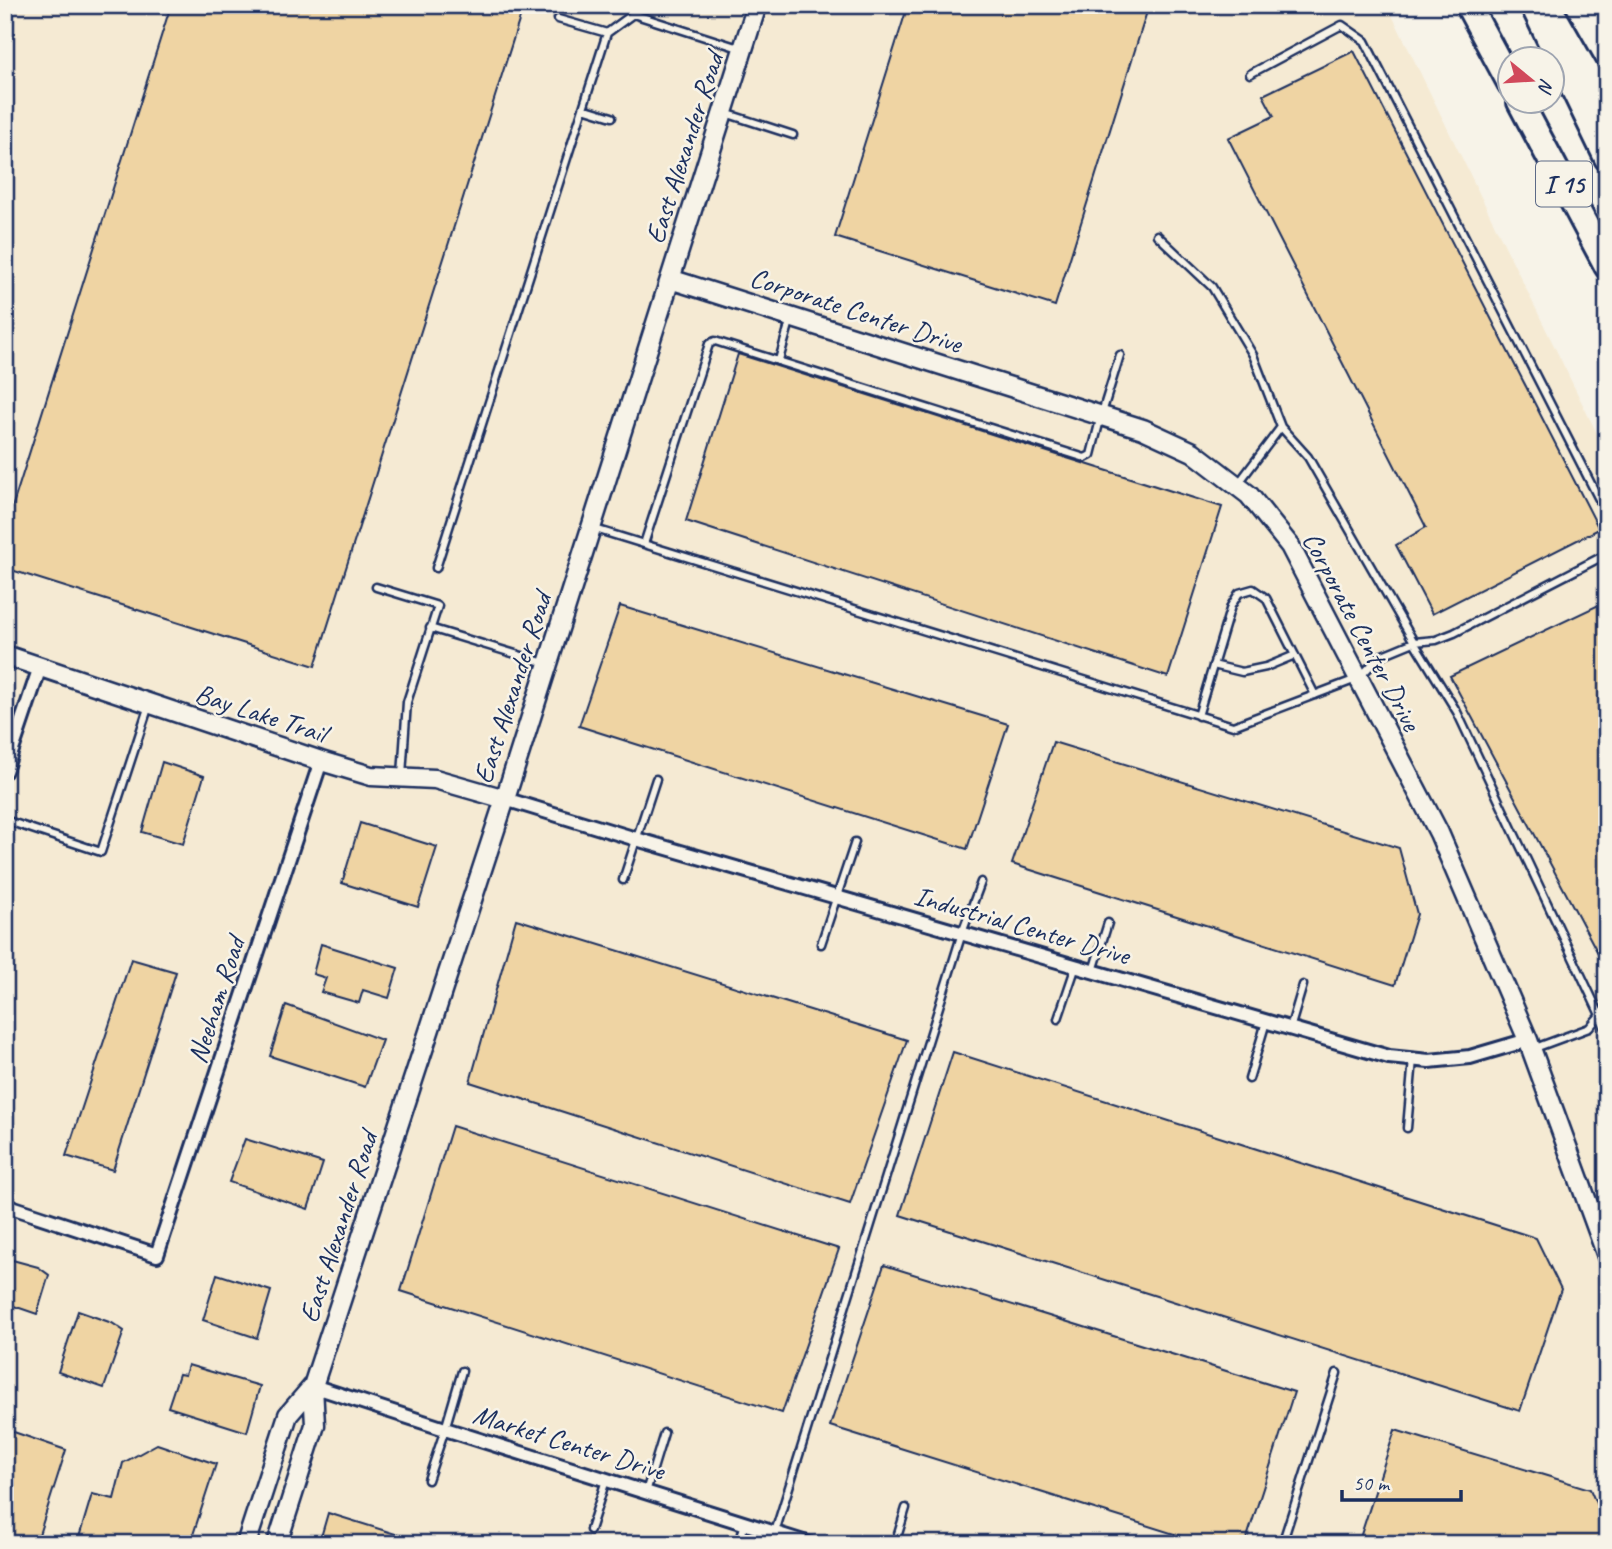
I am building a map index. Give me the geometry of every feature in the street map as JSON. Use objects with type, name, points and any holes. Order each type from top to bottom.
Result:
[{"type":"highway","points":[[1468,5],[1496,57]]},
{"type":"highway","name":"I 15","points":[[1533,5],[1607,158]]},
{"type":"highway","points":[[1548,5],[1607,109]]},
{"type":"highway","name":"I 15","points":[[1527,116],[1607,266]]},
{"type":"street","name":"East Alexander Road","points":[[278,1544],[315,1425],[313,1386],[505,799],[757,5]]},
{"type":"street","name":"Corporate Center Drive","points":[[670,279],[1143,429],[1193,452],[1249,495],[1290,546],[1439,833],[1530,1045],[1607,1255]]},
{"type":"street","name":"Bay Lake Trail","points":[[5,656],[371,776],[435,779],[505,799]]},
{"type":"street","points":[[5,771],[40,667]]},
{"type":"street","name":"Neeham Road","points":[[5,1205],[157,1255],[321,761]]},
{"type":"street","name":"Industrial Center Drive","points":[[505,799],[1389,1057],[1429,1061],[1470,1057],[1530,1045]]},
{"type":"street","name":"East Alexander Road","points":[[246,1544],[288,1415],[313,1386]]},
{"type":"street","name":"Market Center Drive","points":[[313,1386],[810,1544]]},
{"type":"lane","points":[[436,568],[607,33],[633,14],[743,49]]},
{"type":"lane","points":[[558,19],[607,33]]},
{"type":"lane","points":[[1250,74],[1342,25],[1365,41],[1607,515]]},
{"type":"lane","points":[[583,108],[612,117]]},
{"type":"lane","points":[[723,113],[793,135]]},
{"type":"lane","points":[[1157,234],[1212,287],[1253,355],[1281,427],[1308,457],[1457,712],[1607,1034]]},
{"type":"lane","points":[[779,360],[792,317]]},
{"type":"lane","points":[[644,544],[709,344],[715,341],[1085,458],[1091,455],[1121,355]]},
{"type":"lane","points":[[1236,485],[1281,427]]},
{"type":"lane","points":[[591,528],[1233,726],[1359,678],[1380,656],[1414,642],[1436,640],[1454,633],[1607,554]]},
{"type":"lane","points":[[376,587],[438,606],[407,702],[402,777]]},
{"type":"lane","points":[[1198,716],[1231,606],[1239,593],[1253,589],[1266,598],[1315,695]]},
{"type":"lane","points":[[430,628],[547,664]]},
{"type":"lane","points":[[1213,665],[1242,672],[1266,667],[1295,655]]},
{"type":"lane","points":[[5,820],[102,852],[150,704]]},
{"type":"lane","points":[[623,880],[656,779]]},
{"type":"lane","points":[[821,944],[855,842]]},
{"type":"lane","points":[[775,1532],[962,933],[981,882]]},
{"type":"lane","points":[[1093,971],[1108,923]]},
{"type":"lane","points":[[1058,1019],[1076,966]]},
{"type":"lane","points":[[1290,1029],[1303,985]]},
{"type":"lane","points":[[1530,1045],[1589,1028],[1607,1007]]},
{"type":"lane","points":[[1249,1079],[1266,1022]]},
{"type":"lane","points":[[1407,1128],[1413,1059]]},
{"type":"lane","points":[[428,1480],[462,1371]]},
{"type":"lane","points":[[1282,1544],[1336,1373]]},
{"type":"lane","points":[[646,1492],[664,1433]]},
{"type":"lane","points":[[590,1530],[606,1480]]},
{"type":"lane","points":[[895,1544],[906,1508]]},
{"type":"lane","points":[[739,1544],[745,1523]]},
{"type":"shaded area","points":[[5,5],[1387,5],[1607,454],[1607,1544],[5,1544]]},
{"type":"building","points":[[171,5],[524,5],[315,666],[5,568],[5,530]]},
{"type":"building","points":[[908,5],[1149,5],[1055,306],[835,237]]},
{"type":"building","points":[[1354,51],[1599,529],[1432,614],[1396,545],[1426,527],[1228,138],[1274,116],[1263,95]]},
{"type":"building","points":[[738,354],[1222,507],[1168,677],[686,521]]},
{"type":"building","points":[[1607,601],[1607,970],[1450,676]]},
{"type":"building","points":[[620,606],[1008,724],[967,849],[579,726]]},
{"type":"building","points":[[1053,742],[1399,848],[1417,914],[1395,985],[1012,864]]},
{"type":"building","points":[[162,762],[204,776],[183,844],[142,832]]},
{"type":"building","points":[[360,823],[437,847],[418,907],[342,883]]},
{"type":"building","points":[[516,919],[907,1040],[850,1204],[470,1082]]},
{"type":"building","points":[[321,944],[398,968],[389,998],[363,990],[359,1003],[321,992],[326,978],[313,974]]},
{"type":"building","points":[[131,959],[176,972],[113,1170],[66,1156]]},
{"type":"building","points":[[286,1005],[382,1040],[365,1087],[270,1056]]},
{"type":"building","points":[[953,1052],[1536,1238],[1561,1289],[1520,1411],[900,1215]]},
{"type":"building","points":[[452,1126],[839,1249],[782,1413],[401,1291]]},
{"type":"building","points":[[245,1139],[323,1163],[308,1209],[229,1182]]},
{"type":"building","points":[[5,1258],[38,1267],[49,1275],[37,1314],[5,1303]]},
{"type":"building","points":[[884,1265],[1294,1392],[1245,1544],[1206,1544],[830,1426]]},
{"type":"building","points":[[217,1274],[271,1291],[257,1338],[203,1320]]},
{"type":"building","points":[[78,1311],[112,1323],[124,1331],[104,1388],[58,1372]]},
{"type":"building","points":[[188,1365],[260,1386],[247,1432],[168,1407],[179,1374],[185,1375]]},
{"type":"building","points":[[5,1429],[66,1450],[36,1544],[5,1544]]},
{"type":"building","points":[[1395,1430],[1590,1489],[1607,1529],[1607,1544],[1358,1544]]},
{"type":"building","points":[[157,1444],[216,1464],[190,1544],[77,1544],[92,1494],[114,1499],[123,1463]]},
{"type":"building","points":[[328,1513],[418,1541],[418,1544],[319,1544]]}]
